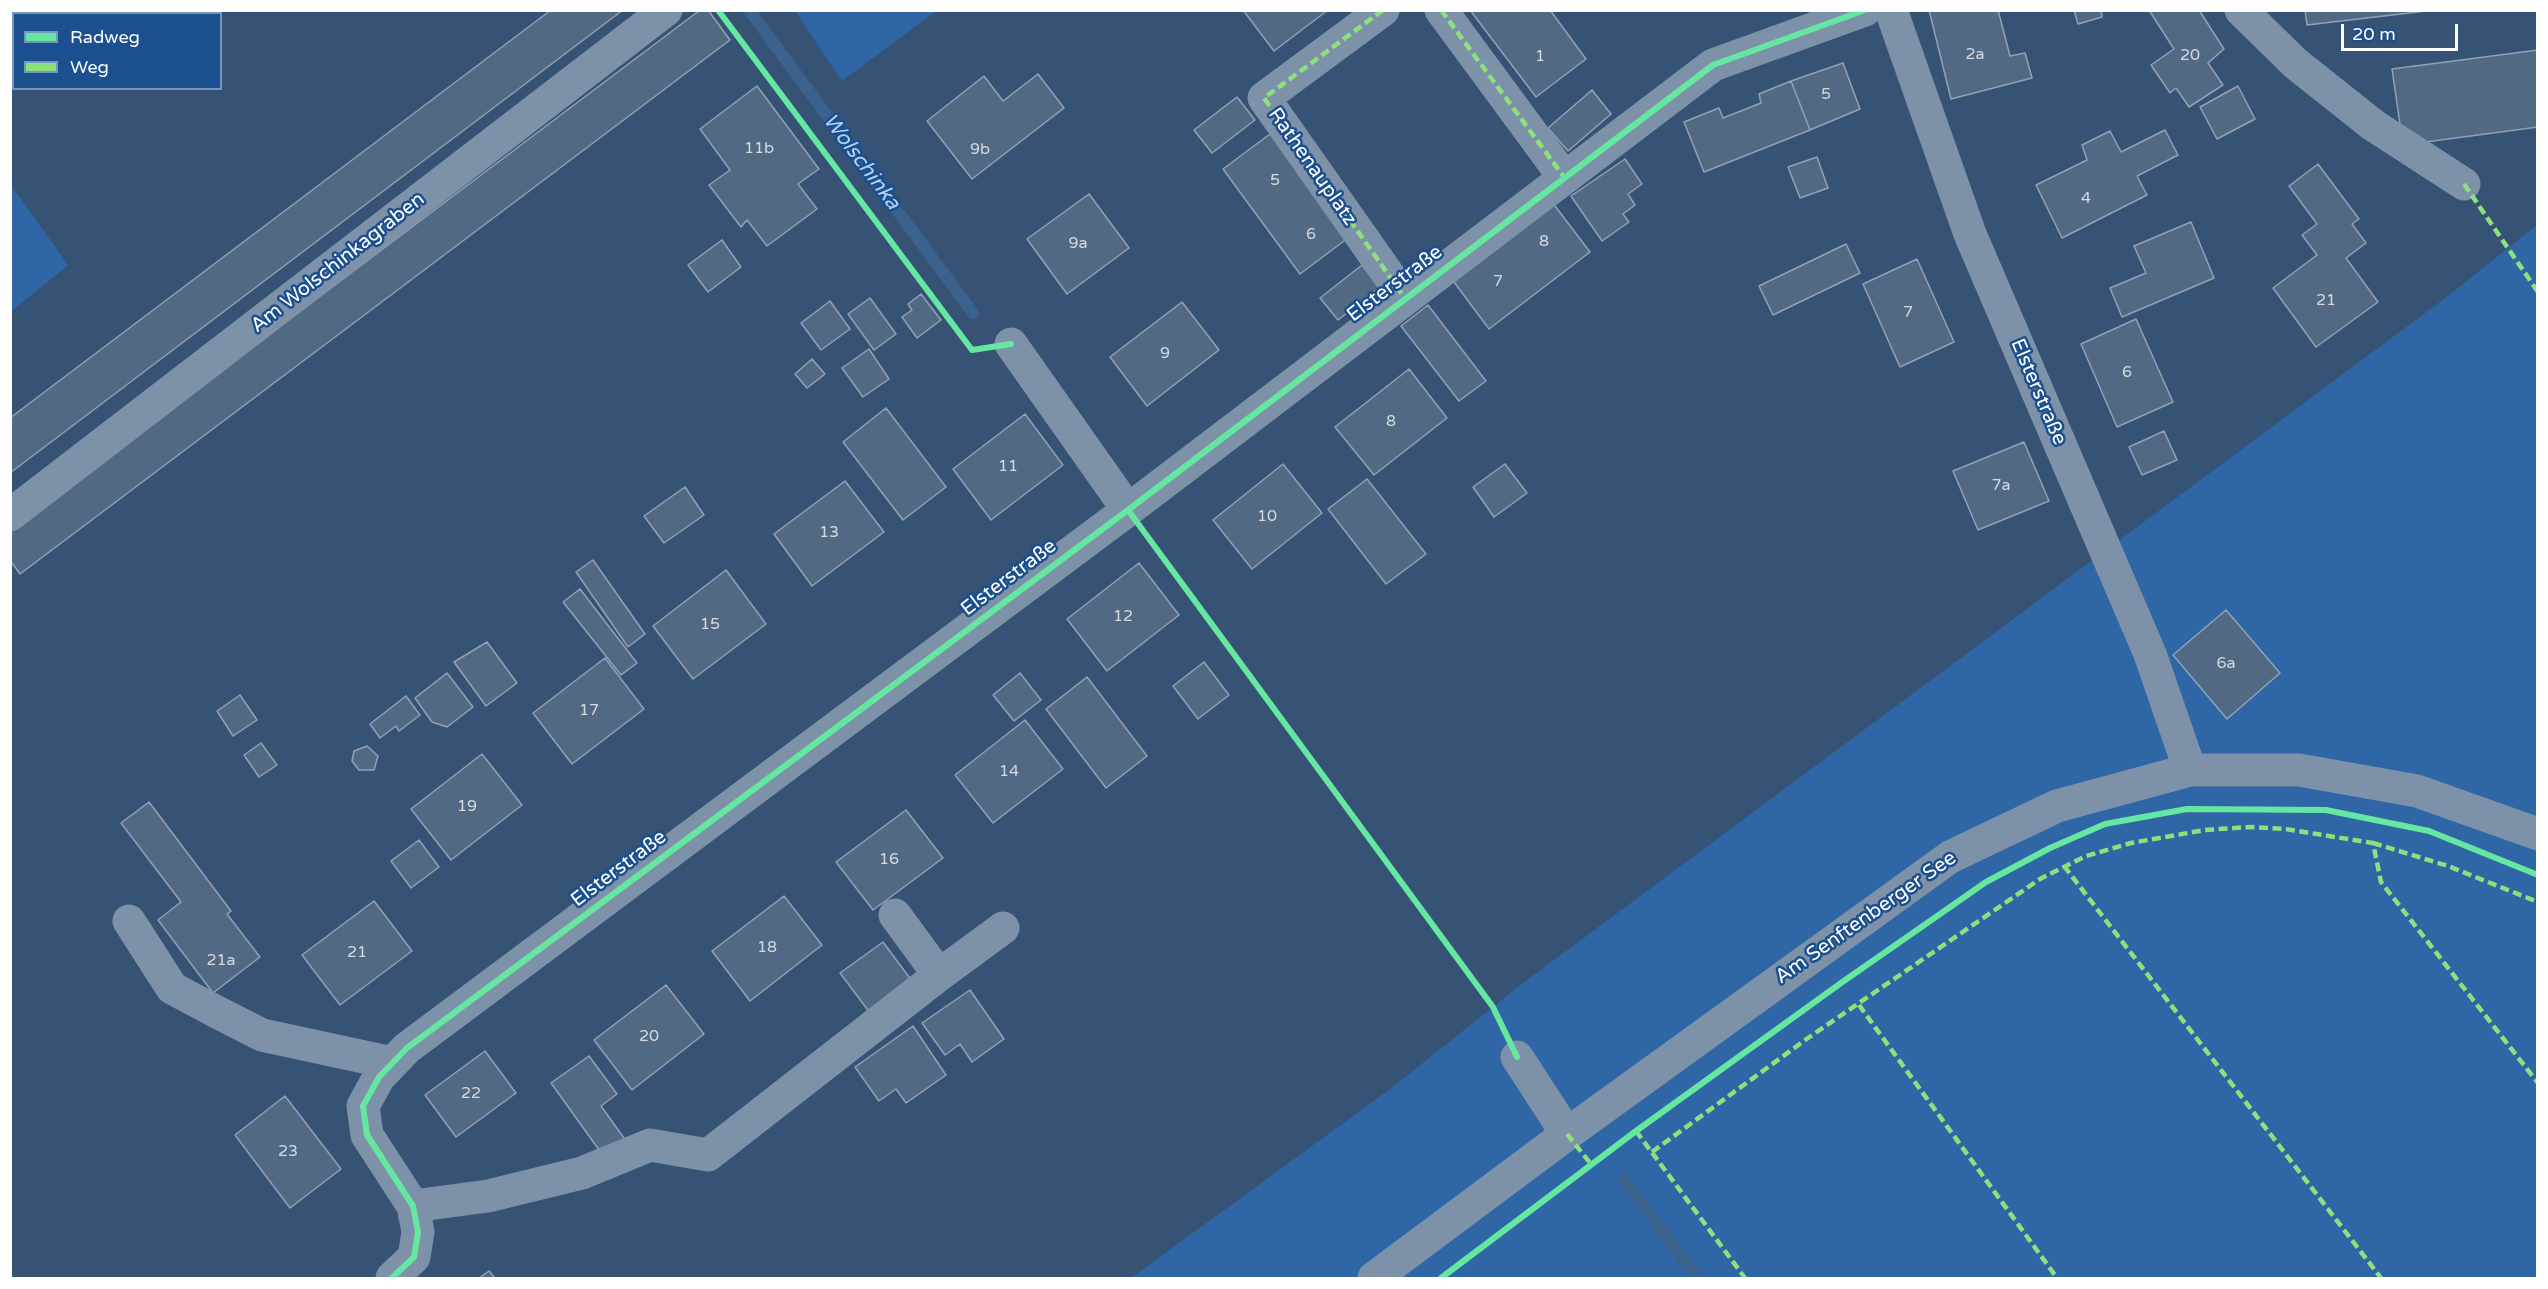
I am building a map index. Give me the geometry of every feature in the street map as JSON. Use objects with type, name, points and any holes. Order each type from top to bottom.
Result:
[{"type":"street","name":"Am Wolschinkagraben","points":[[10,515],[666,10]]},
{"type":"street","name":"Rathenauplatz","points":[[1383,10],[1264,98],[1404,297]]},
{"type":"street","points":[[1441,10],[1564,177]]},
{"type":"street","name":"Elsterstraße","points":[[392,1278],[414,1257],[418,1232],[413,1206],[367,1135],[363,1106],[379,1077],[407,1048],[1128,510],[1404,297],[1713,65],[1865,10]]},
{"type":"street","name":"Elsterstraße","points":[[1891,10],[1970,234],[2150,654],[2190,771]]},
{"type":"street","points":[[2241,10],[2295,63],[2373,125],[2464,184]]},
{"type":"street","points":[[1011,344],[1128,510]]},
{"type":"street","name":"Am Senftenberger See","points":[[1374,1278],[1567,1134],[1950,857],[2056,806],[2190,771],[2299,770],[2417,791],[2538,834]]},
{"type":"street","points":[[895,915],[939,975]]},
{"type":"street","points":[[129,921],[172,987],[215,1011],[262,1035],[392,1063]]},
{"type":"street","points":[[413,1206],[488,1196],[582,1173],[650,1145],[708,1155],[1003,928]]},
{"type":"street","points":[[1517,1057],[1567,1134]]},
{"type":"shaded area","points":[[795,11],[936,11],[842,81]]},
{"type":"shaded area","points":[[11,185],[68,265],[10,312]]},
{"type":"shaded area","points":[[2537,225],[2537,1278],[1131,1278],[1390,1089],[1523,983],[2444,299]]},
{"type":"building","points":[[551,10],[623,10],[10,473],[10,418]]},
{"type":"building","points":[[700,10],[708,10],[730,40],[20,574],[10,560],[10,530]]},
{"type":"building","points":[[1243,10],[1328,10],[1274,51]]},
{"type":"building","points":[[1470,10],[1550,10],[1586,59],[1536,97]]},
{"type":"building","points":[[1929,10],[1998,10],[2010,56],[2025,53],[2032,78],[1951,99]]},
{"type":"building","points":[[2074,10],[2101,10],[2102,17],[2078,24]]},
{"type":"building","points":[[2149,10],[2199,10],[2224,49],[2208,63],[2223,85],[2189,107],[2176,88],[2170,93],[2151,65],[2174,49]]},
{"type":"building","points":[[2305,10],[2435,10],[2307,25]]},
{"type":"building","points":[[2538,50],[2538,127],[2403,145],[2392,69]]},
{"type":"building","points":[[1843,63],[1860,109],[1810,130],[1791,81]]},
{"type":"building","points":[[1038,74],[1064,108],[972,179],[927,121],[984,76],[1003,101]]},
{"type":"building","points":[[1791,81],[1810,130],[1704,172],[1684,122],[1719,108],[1723,118],[1761,103],[1759,94]]},
{"type":"building","points":[[757,86],[819,169],[798,184],[817,209],[767,246],[747,220],[741,227],[709,185],[730,170],[700,129]]},
{"type":"building","points":[[2238,86],[2255,119],[2217,139],[2200,107]]},
{"type":"building","points":[[1592,90],[1611,114],[1568,151],[1548,128]]},
{"type":"building","points":[[1237,97],[1255,120],[1212,153],[1194,130]]},
{"type":"building","points":[[2165,130],[2178,155],[2137,176],[2147,195],[2062,238],[2036,185],[2087,160],[2082,145],[2110,131],[2121,152]]},
{"type":"building","points":[[1274,131],[1352,235],[1300,274],[1223,169]]},
{"type":"building","points":[[1817,157],[1828,188],[1800,198],[1788,167]]},
{"type":"building","points":[[1625,159],[1642,184],[1628,194],[1635,205],[1623,214],[1629,222],[1602,241],[1571,196]]},
{"type":"building","points":[[2318,164],[2359,219],[2352,224],[2366,243],[2346,258],[2378,302],[2316,347],[2273,288],[2317,255],[2302,235],[2317,224],[2289,186]]},
{"type":"building","points":[[1089,194],[1129,248],[1067,294],[1027,239]]},
{"type":"building","points":[[1552,202],[1590,252],[1489,329],[1451,278]]},
{"type":"building","points":[[2191,222],[2214,278],[2122,317],[2110,288],[2146,273],[2134,246]]},
{"type":"building","points":[[722,240],[741,267],[708,292],[688,265]]},
{"type":"building","points":[[1846,244],[1860,273],[1773,315],[1759,286]]},
{"type":"building","points":[[1917,259],[1954,342],[1900,367],[1863,284]]},
{"type":"building","points":[[1362,265],[1380,287],[1338,320],[1320,298]]},
{"type":"building","points":[[921,294],[941,320],[917,338],[902,317],[912,310],[908,304]]},
{"type":"building","points":[[870,298],[896,334],[874,350],[848,314]]},
{"type":"building","points":[[830,301],[850,329],[821,350],[801,323]]},
{"type":"building","points":[[1182,302],[1219,350],[1147,406],[1110,357]]},
{"type":"building","points":[[1428,305],[1486,381],[1459,401],[1401,326]]},
{"type":"building","points":[[2136,319],[2173,402],[2117,427],[2081,344]]},
{"type":"building","points":[[869,349],[889,379],[863,397],[842,368]]},
{"type":"building","points":[[812,359],[825,374],[807,388],[795,374]]},
{"type":"building","points":[[1409,369],[1447,418],[1374,475],[1335,427]]},
{"type":"building","points":[[886,408],[946,487],[903,520],[843,442]]},
{"type":"building","points":[[1025,414],[1063,465],[991,520],[953,469]]},
{"type":"building","points":[[2164,431],[2177,460],[2142,475],[2129,447]]},
{"type":"building","points":[[2024,442],[2049,501],[1978,530],[1953,471]]},
{"type":"building","points":[[1283,464],[1322,513],[1252,569],[1213,520]]},
{"type":"building","points":[[1505,464],[1527,493],[1494,517],[1473,487]]},
{"type":"building","points":[[1367,479],[1426,554],[1386,584],[1328,509]]},
{"type":"building","points":[[845,481],[884,532],[812,586],[774,534]]},
{"type":"building","points":[[685,487],[704,515],[664,543],[644,516]]},
{"type":"building","points":[[593,560],[645,634],[628,647],[576,572]]},
{"type":"building","points":[[1139,563],[1179,615],[1107,671],[1067,619]]},
{"type":"building","points":[[726,570],[766,624],[693,679],[653,626]]},
{"type":"building","points":[[580,589],[637,663],[621,675],[563,602]]},
{"type":"building","points":[[2226,610],[2280,673],[2227,719],[2173,655]]},
{"type":"building","points":[[487,642],[517,683],[486,706],[454,662]]},
{"type":"building","points":[[605,658],[644,709],[572,764],[533,713]]},
{"type":"building","points":[[1204,662],[1229,695],[1198,719],[1173,686]]},
{"type":"building","points":[[447,673],[473,707],[447,727],[432,722],[415,698]]},
{"type":"building","points":[[1020,673],[1041,700],[1014,721],[993,695]]},
{"type":"building","points":[[1087,677],[1147,756],[1106,788],[1046,709]]},
{"type":"building","points":[[240,695],[257,720],[233,736],[217,711]]},
{"type":"building","points":[[406,696],[420,715],[399,731],[396,726],[380,738],[370,724]]},
{"type":"building","points":[[1025,720],[1063,769],[993,823],[955,775]]},
{"type":"building","points":[[261,743],[277,765],[259,777],[244,755]]},
{"type":"building","points":[[367,746],[378,756],[374,770],[359,770],[352,761],[354,751]]},
{"type":"building","points":[[482,754],[522,805],[451,860],[411,809]]},
{"type":"building","points":[[149,802],[231,911],[227,914],[260,957],[213,993],[158,920],[181,902],[121,823]]},
{"type":"building","points":[[906,810],[943,858],[873,910],[836,862]]},
{"type":"building","points":[[419,840],[439,867],[411,888],[391,861]]},
{"type":"building","points":[[784,896],[822,945],[750,1001],[712,951]]},
{"type":"building","points":[[374,901],[412,951],[340,1005],[302,955]]},
{"type":"building","points":[[883,942],[915,985],[873,1017],[840,973]]},
{"type":"building","points":[[666,985],[704,1034],[632,1090],[594,1040]]},
{"type":"building","points":[[970,990],[1004,1039],[972,1062],[960,1044],[945,1055],[922,1023]]},
{"type":"building","points":[[913,1026],[946,1075],[906,1103],[896,1089],[879,1101],[855,1067]]},
{"type":"building","points":[[485,1051],[516,1093],[456,1137],[425,1095]]},
{"type":"building","points":[[589,1056],[617,1094],[601,1106],[629,1145],[607,1161],[551,1083]]},
{"type":"building","points":[[285,1096],[341,1169],[290,1208],[235,1135]]},
{"type":"building","points":[[489,1271],[495,1278],[479,1278]]},
{"type":"waterway","name":"Wolschinka","points":[[749,10],[973,313]]},
{"type":"waterway","points":[[1624,1179],[1697,1278]]},
{"type":"marked path","points":[[1383,10],[1264,98],[1404,297]]},
{"type":"marked path","points":[[1441,10],[1564,177]]},
{"type":"marked path","points":[[2464,184],[2538,292]]},
{"type":"marked path","points":[[1652,1152],[1808,1038],[2040,879],[2086,856],[2131,843],[2205,830],[2250,827],[2285,829],[2373,843],[2381,882],[2538,1083]]},
{"type":"marked path","points":[[2373,843],[2448,866],[2538,902]]},
{"type":"marked path","points":[[2064,866],[2381,1278]]},
{"type":"marked path","points":[[1859,1005],[2057,1278]]},
{"type":"marked path","points":[[1636,1131],[1745,1278]]},
{"type":"marked path","points":[[1567,1134],[1591,1164]]},
{"type":"cycle path","points":[[718,10],[972,350],[1011,344]]},
{"type":"cycle path","points":[[392,1278],[414,1257],[418,1232],[413,1206],[367,1135],[363,1106],[379,1077],[407,1048],[1128,510],[1713,65],[1865,10]]},
{"type":"cycle path","points":[[1128,510],[1493,1007],[1517,1057]]},
{"type":"cycle path","points":[[1441,1278],[1636,1131],[1986,882],[2050,848],[2105,824],[2187,809],[2326,810],[2429,831],[2538,875]]}]
